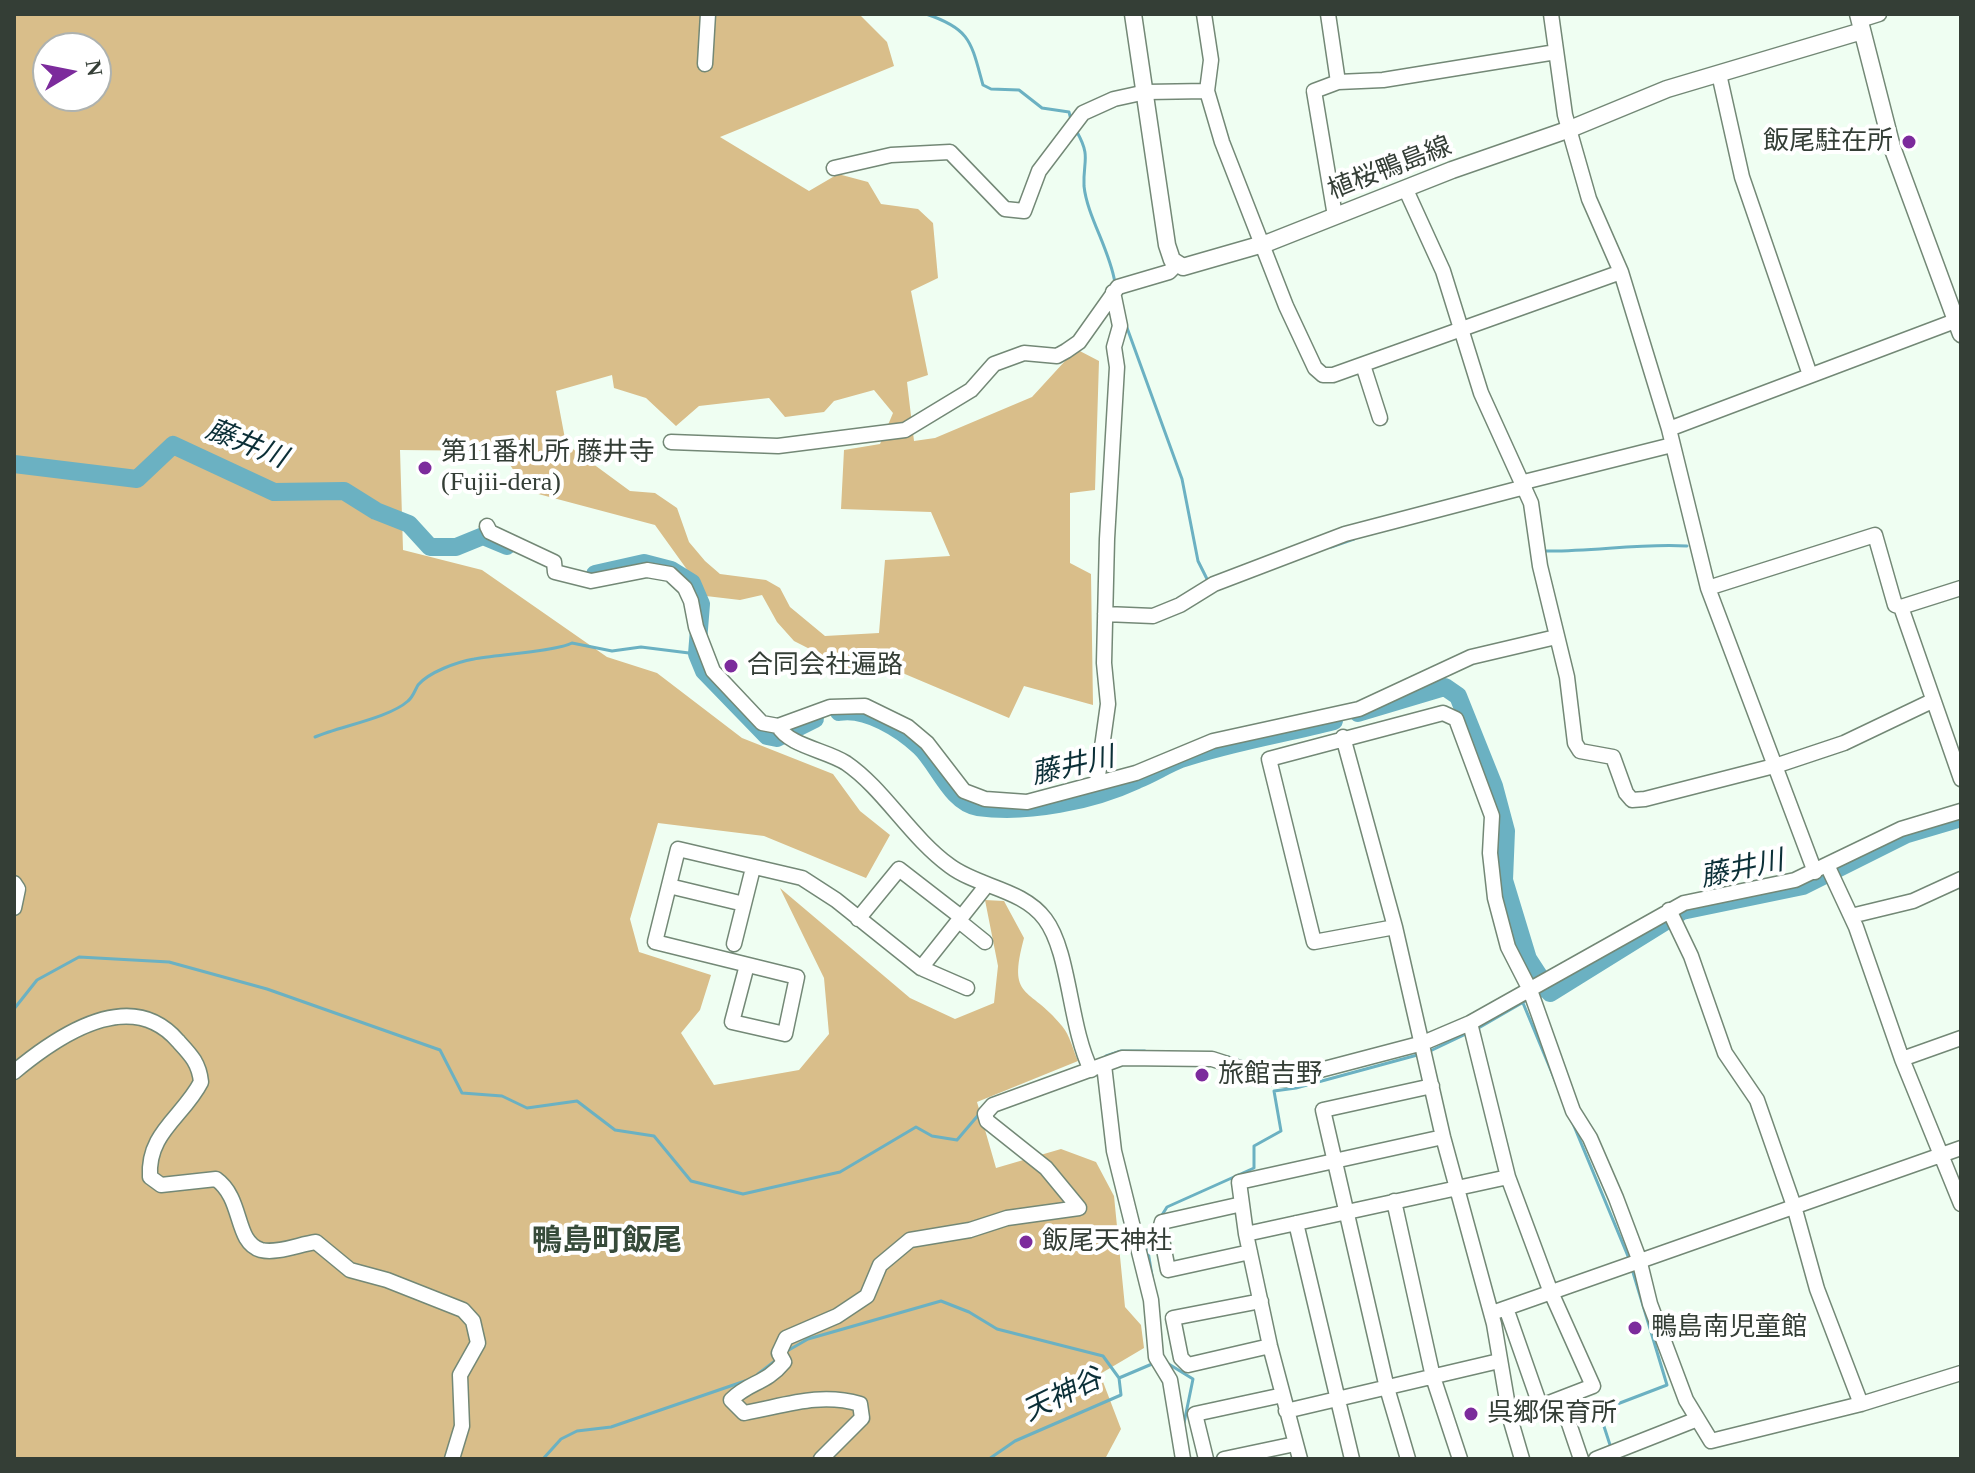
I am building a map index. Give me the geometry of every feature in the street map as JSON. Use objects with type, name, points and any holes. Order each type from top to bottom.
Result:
[{"type":"main road","points":[[1133,14],[1167,245],[1177,264]]},
{"type":"main road","points":[[1860,22],[1892,147],[1957,320]]},
{"type":"main road","name":"植桜鴨島線","points":[[1177,264],[1183,267],[1262,244],[1452,170],[1570,129],[1667,89],[1719,74],[1860,22]]},
{"type":"street","points":[[705,64],[708,14]]},
{"type":"street","points":[[1204,14],[1211,60],[1207,91],[1222,142],[1315,368],[1323,375],[1333,375],[1363,365],[1621,272]]},
{"type":"street","points":[[1328,14],[1338,82]]},
{"type":"street","points":[[1551,14],[1570,129],[1589,199],[1621,272],[1742,685],[1826,871],[1851,916],[1939,1156],[1961,1204]]},
{"type":"street","points":[[1860,22],[1879,14]]},
{"type":"street","points":[[1335,216],[1314,91],[1338,82],[1383,80],[1556,52]]},
{"type":"street","points":[[1719,74],[1742,177],[1810,375]]},
{"type":"street","points":[[834,168],[891,155],[950,152],[1005,209],[1024,211],[1039,171],[1083,113],[1114,99],[1146,92],[1207,91]]},
{"type":"street","points":[[1406,190],[1443,271],[1481,393],[1524,485],[1567,677],[1575,743],[1580,751],[1613,757],[1626,793],[1632,800],[1780,764],[1844,743],[1932,701]]},
{"type":"street","points":[[671,442],[778,446],[905,430],[971,390],[994,364],[1024,353],[1057,356],[1066,351],[1079,342],[1115,290],[1169,272],[1177,264]]},
{"type":"street","points":[[1097,783],[1108,704],[1105,614],[1117,367],[1114,347],[1120,326],[1115,290]]},
{"type":"street","points":[[1669,429],[1957,320]]},
{"type":"street","points":[[1363,365],[1380,418]]},
{"type":"street","points":[[1105,614],[1153,616],[1180,605],[1211,585],[1398,517],[1672,445]]},
{"type":"street","points":[[487,526],[490,532],[573,579],[591,581],[647,570],[670,574],[685,588],[713,671],[762,723],[859,772],[931,851],[952,868],[1027,904],[1050,926],[1059,948],[1077,1035],[1098,1067],[1114,1151],[1151,1300],[1157,1361],[1170,1380],[1183,1459]]},
{"type":"street","points":[[1712,587],[1875,535],[1895,605],[1901,607],[1961,588]]},
{"type":"street","points":[[1901,607],[1961,779]]},
{"type":"street","points":[[781,731],[830,707],[865,706],[908,727],[927,743],[955,782],[973,797],[1027,802],[1136,773],[1213,741],[1359,709],[1471,657],[1556,637]]},
{"type":"street","points":[[1395,927],[1314,942],[1269,759],[1443,713],[1456,719],[1492,816],[1493,883],[1508,947],[1530,990],[1573,1111],[1590,1138],[1632,1262],[1695,1420],[1711,1441],[1861,1404],[1961,1373]]},
{"type":"street","points":[[1343,737],[1395,927],[1456,1188],[1499,1311],[1541,1408]]},
{"type":"street","points":[[821,1459],[862,1418],[860,1404],[843,1399],[805,1399],[744,1413],[731,1400],[741,1390],[770,1380],[784,1362],[779,1353],[786,1338],[837,1316],[867,1296],[880,1265],[910,1240],[970,1230],[1007,1218],[1079,1208],[1046,1168],[987,1121],[985,1114],[993,1105],[1122,1058],[1212,1059],[1271,1078],[1286,1079],[1424,1050],[1671,914],[1684,903],[1826,871],[1901,829],[1961,811]]},
{"type":"street","points":[[747,965],[732,1022],[785,1034],[797,977],[655,942],[678,849],[802,878],[921,968],[967,988]]},
{"type":"street","points":[[858,919],[899,869],[985,942]]},
{"type":"street","points":[[734,944],[752,872]]},
{"type":"street","points":[[1851,916],[1913,901],[1961,879]]},
{"type":"street","points":[[14,883],[18,889],[14,908]]},
{"type":"street","points":[[669,886],[744,904]]},
{"type":"street","points":[[921,968],[986,886]]},
{"type":"street","points":[[1671,914],[1691,956],[1725,1053],[1757,1100],[1794,1206],[1817,1289],[1861,1404]]},
{"type":"street","points":[[14,1072],[71,1030],[100,1019],[138,1018],[172,1033],[200,1065],[201,1082],[155,1142],[149,1159],[150,1177],[161,1185],[216,1179],[232,1194],[245,1237],[261,1250],[316,1242],[350,1270],[387,1280],[463,1310],[473,1321],[478,1343],[460,1375],[462,1426],[452,1459]]},
{"type":"street","points":[[1470,1023],[1508,1177],[1550,1290],[1593,1386],[1510,1418]]},
{"type":"street","points":[[1902,1059],[1961,1038]]},
{"type":"street","points":[[1408,1459],[1387,1388],[1344,1212],[1323,1110],[1432,1086]]},
{"type":"street","points":[[1300,1459],[1270,1346],[1246,1234],[1239,1182],[1443,1137]]},
{"type":"street","points":[[1499,1311],[1550,1290],[1961,1148]]},
{"type":"street","points":[[1246,1234],[1508,1177]]},
{"type":"street","points":[[1394,1201],[1433,1377],[1460,1459]]},
{"type":"street","points":[[1242,1204],[1162,1222],[1160,1229],[1168,1270],[1250,1252]]},
{"type":"street","points":[[1296,1223],[1352,1459]]},
{"type":"street","points":[[1261,1301],[1173,1318],[1181,1358],[1188,1365],[1270,1346]]},
{"type":"street","points":[[1499,1311],[1499,1361],[1522,1459]]},
{"type":"street","points":[[1286,1411],[1499,1361]]},
{"type":"street","points":[[1206,1459],[1195,1414],[1283,1395]]},
{"type":"street","points":[[1561,1400],[1581,1459]]},
{"type":"street","points":[[1607,1455],[1695,1420]]},
{"type":"street","points":[[1224,1459],[1295,1444]]},
{"type":"shaded area","points":[[14,14],[859,14],[887,42],[894,66],[720,137],[809,191],[838,174],[868,182],[881,204],[918,209],[933,223],[938,278],[911,291],[928,375],[907,382],[914,441],[935,438],[1032,397],[1076,349],[1099,361],[1095,490],[1070,493],[1070,563],[1091,574],[1093,705],[1024,686],[1009,718],[893,669],[847,668],[794,641],[777,622],[762,595],[740,600],[706,596],[655,525],[527,491],[501,451],[400,450],[403,550],[482,570],[607,657],[657,673],[742,738],[833,774],[860,811],[890,835],[866,878],[764,836],[658,823],[630,919],[639,952],[711,975],[700,1010],[681,1033],[714,1085],[799,1070],[829,1034],[824,978],[780,888],[910,998],[955,1019],[994,1003],[998,966],[985,900],[1004,901],[1024,938],[1019,958],[1020,983],[1065,1030],[1078,1061],[977,1102],[996,1168],[1061,1149],[1096,1162],[1114,1196],[1125,1307],[1141,1325],[1144,1348],[1100,1374],[1121,1429],[1105,1459],[14,1459]],"holes":[[[612,375],[614,388],[646,398],[676,426],[699,406],[769,398],[785,417],[824,412],[834,401],[874,390],[893,413],[880,444],[844,450],[841,509],[931,512],[950,556],[885,560],[879,633],[825,636],[790,607],[780,588],[766,580],[720,574],[689,542],[677,508],[655,493],[630,491],[566,444],[556,391]]]},
{"type":"waterway","points":[[926,14],[952,25],[967,39],[983,85],[991,89],[1019,90],[1042,108],[1069,112],[1071,120]]},
{"type":"waterway","points":[[1077,132],[1085,153],[1086,197],[1115,283]]},
{"type":"waterway","points":[[1126,325],[1182,479],[1198,561],[1209,583]]},
{"type":"waterway","name":"藤井川","points":[[14,464],[137,479],[173,445],[274,492],[344,491],[376,511],[409,524],[430,547],[456,547],[483,536],[507,546]]},
{"type":"waterway","points":[[1331,547],[1354,539]]},
{"type":"waterway","points":[[1544,551],[1687,546]]},
{"type":"waterway","name":"藤井川","points":[[595,574],[644,563],[671,570],[692,583],[701,604],[697,654],[704,671],[767,736],[777,738],[815,719]]},
{"type":"waterway","points":[[315,737],[400,707],[429,676],[467,660],[572,643],[612,651],[641,647],[697,654]]},
{"type":"waterway","name":"藤井川","points":[[1358,713],[1445,687],[1458,696],[1494,786],[1506,831],[1504,880],[1528,959],[1541,979]]},
{"type":"waterway","name":"藤井川","points":[[839,712],[871,716],[903,733],[927,754],[960,798],[978,807],[997,809],[1038,807],[1080,800],[1143,778],[1175,761],[1200,753],[1334,721]]},
{"type":"waterway","name":"藤井川","points":[[1546,988],[1550,993],[1682,911],[1803,886],[1907,834],[1961,818]]},
{"type":"waterway","points":[[14,1009],[37,980],[79,957],[169,962],[267,989],[440,1050],[462,1093],[502,1096],[527,1108],[577,1101],[615,1130],[654,1136],[691,1181],[743,1194],[840,1172],[916,1127],[932,1136],[957,1140],[980,1113]]},
{"type":"waterway","points":[[1538,997],[1550,993]]},
{"type":"waterway","points":[[1475,1030],[1527,1000]]},
{"type":"waterway","points":[[1523,1003],[1630,1261]]},
{"type":"waterway","points":[[1428,1052],[1468,1033]]},
{"type":"waterway","points":[[1106,1056],[1121,1051],[1145,1051]]},
{"type":"waterway","points":[[1162,1215],[1167,1207],[1254,1168],[1254,1146],[1281,1131],[1274,1091],[1296,1088],[1421,1054]]},
{"type":"waterway","points":[[1228,1057],[1263,1068]]},
{"type":"waterway","points":[[1153,1282],[1146,1239],[1155,1225]]},
{"type":"waterway","points":[[1611,1448],[1599,1411],[1667,1385],[1632,1269]]},
{"type":"waterway","points":[[787,1351],[808,1339],[941,1301],[969,1312],[997,1329],[1103,1356],[1119,1378]]},
{"type":"waterway","points":[[758,1374],[775,1361]]},
{"type":"waterway","name":"天神谷","points":[[1167,1363],[1193,1379],[1184,1423]]},
{"type":"waterway","name":"天神谷","points":[[989,1459],[1015,1441],[1121,1395],[1119,1378],[1152,1364]]},
{"type":"waterway","points":[[543,1459],[561,1439],[577,1431],[611,1427],[748,1380]]},
{"type":"place","name":"飯尾駐在所","points":[[1909,142]]},
{"type":"place","name":"第11番札所 藤井寺 (Fujii-dera)","points":[[425,468]]},
{"type":"place","name":"合同会社遍路","points":[[731,666]]},
{"type":"place","name":"旅館吉野","points":[[1202,1075]]},
{"type":"place","name":"飯尾天神社","points":[[1026,1242]]},
{"type":"place","name":"鴨島南児童館","points":[[1635,1328]]},
{"type":"place","name":"呉郷保育所","points":[[1471,1414]]},
{"type":"district","name":"鴨島町飯尾","points":[[607,1242]]}]
